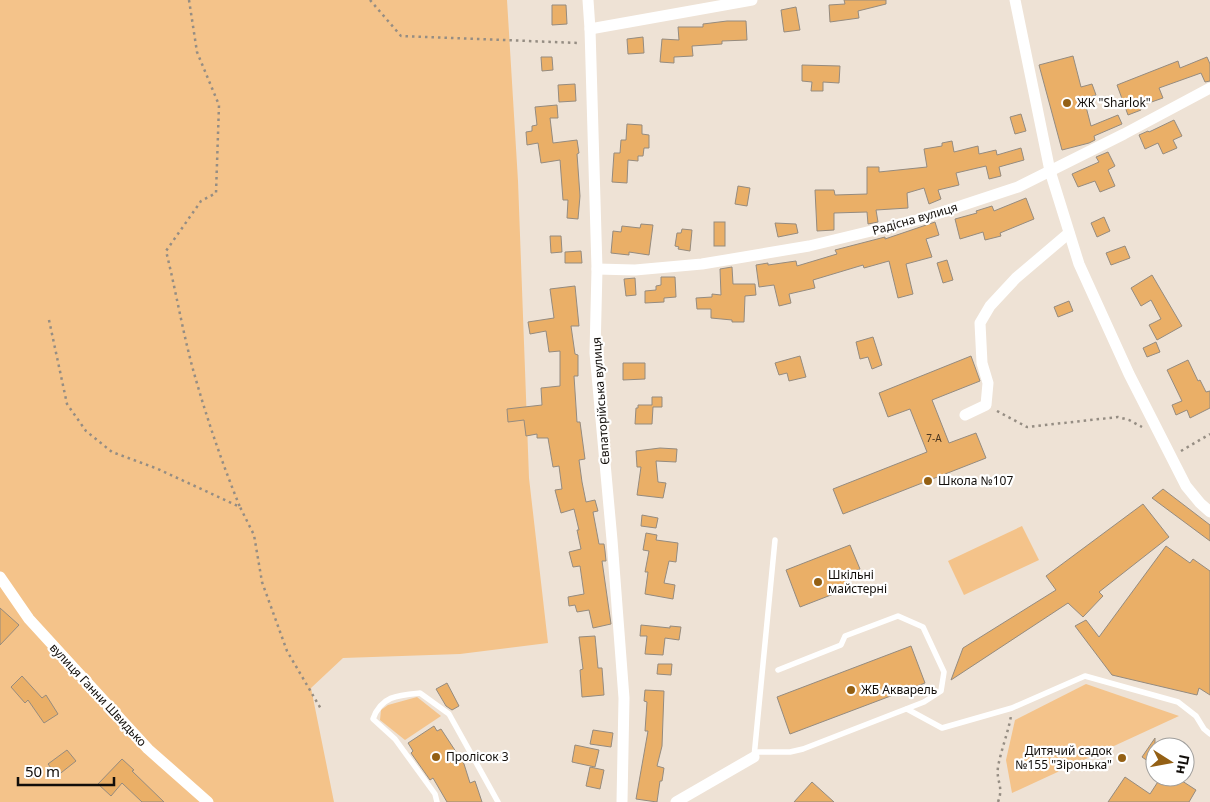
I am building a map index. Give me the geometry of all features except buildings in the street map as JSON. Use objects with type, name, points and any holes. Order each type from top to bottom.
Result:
[{"type":"street","name":"Євпаторійська вулиця","points":[[588,0],[597,268],[595,353],[624,698],[622,802]]},
{"type":"street","points":[[590,29],[752,0]]},
{"type":"street","points":[[1015,0],[1050,171],[1079,264],[1121,357],[1186,486],[1210,512]]},
{"type":"street","name":"Радісна вулиця","points":[[597,268],[635,270],[702,264],[809,246],[921,219],[1018,187],[1210,88]]},
{"type":"street","points":[[965,415],[986,405],[988,383],[982,363],[980,323],[990,306],[1016,278],[1069,233]]},
{"type":"street","name":"вулиця Ганни Швидько","points":[[0,577],[29,619],[148,749],[208,802]]},
{"type":"street","points":[[676,802],[754,757]]},
{"type":"lane","points":[[754,757],[775,540]]},
{"type":"lane","points":[[754,757],[758,752],[790,752],[803,749],[924,702],[941,692],[944,672],[923,627],[898,616],[845,636],[841,645],[778,670]]},
{"type":"lane","points":[[907,709],[942,728],[1012,708],[1085,676],[1178,702],[1196,716],[1204,729],[1210,734]]},
{"type":"lane","points":[[437,802],[435,794],[395,739],[373,719],[377,708],[387,700],[403,694],[420,693],[449,714],[498,802]]},
{"type":"path","points":[[189,0],[197,52],[219,105],[216,193],[202,201],[166,251],[194,372],[212,433],[240,507],[254,535],[262,582],[287,651],[322,710]]},
{"type":"path","points":[[370,0],[402,36],[590,44]]},
{"type":"path","points":[[49,320],[67,404],[86,431],[112,452],[158,469],[240,507]]},
{"type":"path","points":[[986,405],[1027,427],[1118,417],[1139,425],[1145,430]]},
{"type":"path","points":[[1172,457],[1210,434]]},
{"type":"path","points":[[998,802],[1002,792],[998,767],[1008,734],[1012,708]]},
{"type":"shaded area","points":[[0,0],[507,0],[518,181],[529,478],[548,643],[460,654],[343,658],[311,688],[334,802],[0,802]]},
{"type":"shaded area","points":[[1022,526],[1039,560],[964,595],[948,561]]},
{"type":"shaded area","points":[[1086,684],[1179,716],[1012,793],[1006,760],[1015,720]]},
{"type":"shaded area","points":[[417,697],[441,716],[405,740],[380,720],[381,710],[388,705]]},
{"type":"place","name":"ЖК \"Sharlok\"","points":[[1067,103]]},
{"type":"place","name":"Школа №107","points":[[928,481]]},
{"type":"place","name":"Шкільні майстерні","points":[[818,582]]},
{"type":"place","name":"ЖБ Акварель","points":[[851,690]]},
{"type":"place","name":"Пролісок 3","points":[[436,757]]},
{"type":"place","name":"Дитячий садок №155 \"Зіронька\"","points":[[1122,758]]}]
